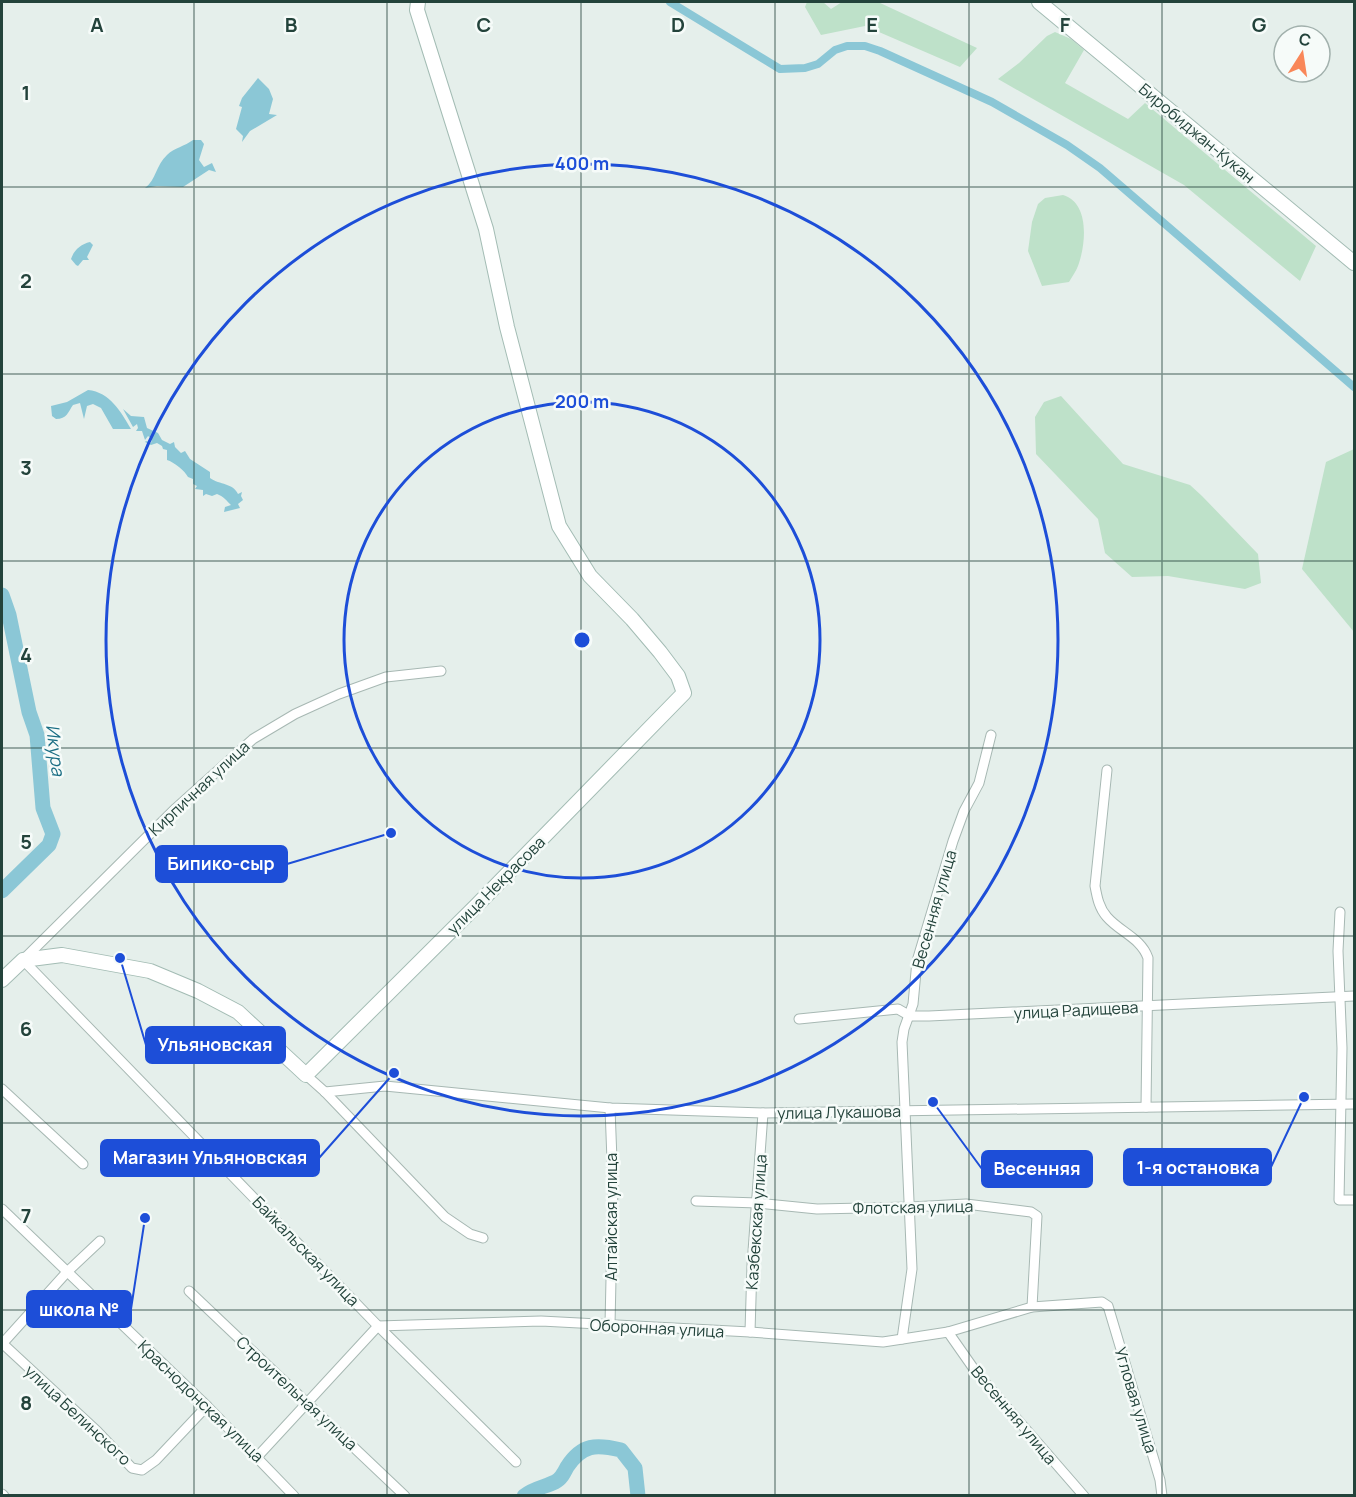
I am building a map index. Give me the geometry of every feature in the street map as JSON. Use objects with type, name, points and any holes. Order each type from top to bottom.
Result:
[{"type":"street","name":"улица Некрасова","points":[[306,1075],[477,905],[684,693],[678,676],[632,619],[590,576],[559,526],[507,327],[486,229],[417,10],[418,2]]},
{"type":"street","name":"Биробиджан-Кукан","points":[[1039,2],[1354,263]]},
{"type":"street","name":"Кирпичная улица","points":[[2,980],[176,808],[252,739],[295,714],[357,687],[386,677],[441,671]]},
{"type":"street","name":"Весенняя улица","points":[[903,1339],[912,1269],[902,1042],[904,1029],[914,1004],[917,961],[953,841],[964,811],[979,783],[991,735]]},
{"type":"street","points":[[1107,770],[1095,886],[1097,900],[1107,918],[1145,949],[1148,958],[1146,1107]]},
{"type":"street","points":[[1340,912],[1338,951],[1341,997],[1339,1200],[1354,1200]]},
{"type":"street","points":[[23,960],[62,955],[150,971],[198,991],[238,1012],[326,1092],[445,1217],[470,1234],[483,1238]]},
{"type":"street","name":"Байкальская улица","points":[[23,960],[378,1326],[516,1461]]},
{"type":"street","name":"улица Радищева","points":[[799,1019],[898,1010],[910,1016],[1354,996]]},
{"type":"street","name":"улица Лукашова","points":[[326,1092],[386,1086],[610,1108],[763,1113],[1354,1104]]},
{"type":"street","points":[[2,1089],[83,1164]]},
{"type":"street","name":"Алтайская улица","points":[[610,1108],[613,1187],[610,1325]]},
{"type":"street","name":"Казбекская улица","points":[[750,1332],[752,1265],[763,1113]]},
{"type":"street","name":"Флотская улица","points":[[696,1201],[758,1203],[817,1209],[966,1204],[1023,1210],[1037,1216],[1038,1224],[1035,1240],[1032,1307]]},
{"type":"street","name":"Краснодонская улица","points":[[2,1209],[258,1456],[294,1496]]},
{"type":"street","points":[[2,1344],[67,1272],[100,1241]]},
{"type":"street","name":"Строительная улица","points":[[189,1292],[405,1496]]},
{"type":"street","name":"Оборонная улица","points":[[378,1326],[541,1322],[750,1332],[883,1342],[948,1332],[1032,1307],[1102,1302],[1108,1306]]},
{"type":"street","name":"Угловая улица","points":[[1108,1306],[1160,1480],[1162,1496]]},
{"type":"street","points":[[258,1456],[378,1326]]},
{"type":"street","name":"Весенняя улица","points":[[948,1332],[976,1372],[1084,1496]]},
{"type":"street","name":"улица Белинского","points":[[2,1344],[97,1431],[132,1468],[142,1470],[156,1460],[207,1406]]},
{"type":"green space","points":[[807,2],[823,2],[831,9],[842,2],[878,2],[977,48],[960,67],[865,26],[821,35],[805,7]]},
{"type":"green space","points":[[1055,32],[1071,39],[1084,50],[1065,83],[1128,119],[1145,103],[1316,246],[1300,281],[1184,185],[998,79],[1019,63],[1047,36]]},
{"type":"green space","points":[[1063,195],[1072,199],[1082,215],[1084,236],[1081,257],[1069,282],[1042,286],[1028,251],[1032,222],[1038,204],[1045,198]]},
{"type":"green space","points":[[1061,396],[1123,464],[1190,485],[1202,496],[1258,554],[1261,583],[1245,589],[1168,576],[1132,577],[1105,553],[1098,519],[1036,454],[1035,417],[1044,402]]},
{"type":"green space","points":[[1354,449],[1354,632],[1302,569],[1326,462]]},
{"type":"water","points":[[258,78],[269,89],[273,99],[269,114],[277,115],[250,131],[242,142],[243,136],[236,129],[242,107],[239,106],[242,98]]},
{"type":"water","points":[[193,140],[201,140],[204,144],[199,160],[204,167],[212,163],[216,172],[209,170],[183,187],[145,188],[152,181],[160,163],[167,155]]},
{"type":"water","points":[[90,242],[93,245],[87,257],[89,260],[83,260],[78,266],[76,265],[71,259],[74,253],[81,246]]},
{"type":"water","points":[[88,390],[109,399],[131,429],[113,429],[101,408],[93,404],[87,406],[84,419],[80,403],[73,405],[63,418],[56,419],[52,416],[51,406],[67,402]]},
{"type":"water","points":[[123,409],[131,416],[144,417],[147,428],[158,433],[162,440],[170,444],[174,442],[175,447],[181,453],[185,451],[190,459],[210,472],[210,478],[230,486],[238,494],[242,492],[243,500],[238,504],[240,508],[224,512],[225,507],[231,505],[223,497],[217,494],[203,496],[203,490],[195,489],[197,486],[193,484],[193,479],[167,460],[167,450],[157,443],[151,445],[145,442],[151,443],[152,439],[148,436],[145,440],[142,431],[136,431],[137,424],[133,427]]},
{"type":"waterway","points":[[670,2],[780,69],[805,68],[818,64],[835,50],[847,46],[865,46],[992,102],[1067,145],[1100,168],[1354,387]]},
{"type":"waterway","name":"Икура","points":[[2,595],[9,615],[29,712],[37,735],[43,808],[53,834],[49,845],[2,891]]},
{"type":"waterway","name":"Икура","points":[[524,1496],[557,1481],[578,1454],[597,1447],[621,1450],[635,1468],[638,1496]]},
{"type":"place","name":"Бипико-сыр","points":[[391,833]]},
{"type":"place","name":"Ульяновская","points":[[120,958]]},
{"type":"place","name":"Магазин Ульяновская","points":[[394,1073]]},
{"type":"place","name":"1-я остановка","points":[[1304,1097]]},
{"type":"place","name":"Весенняя","points":[[933,1102]]},
{"type":"place","name":"школа №","points":[[145,1218]]}]
